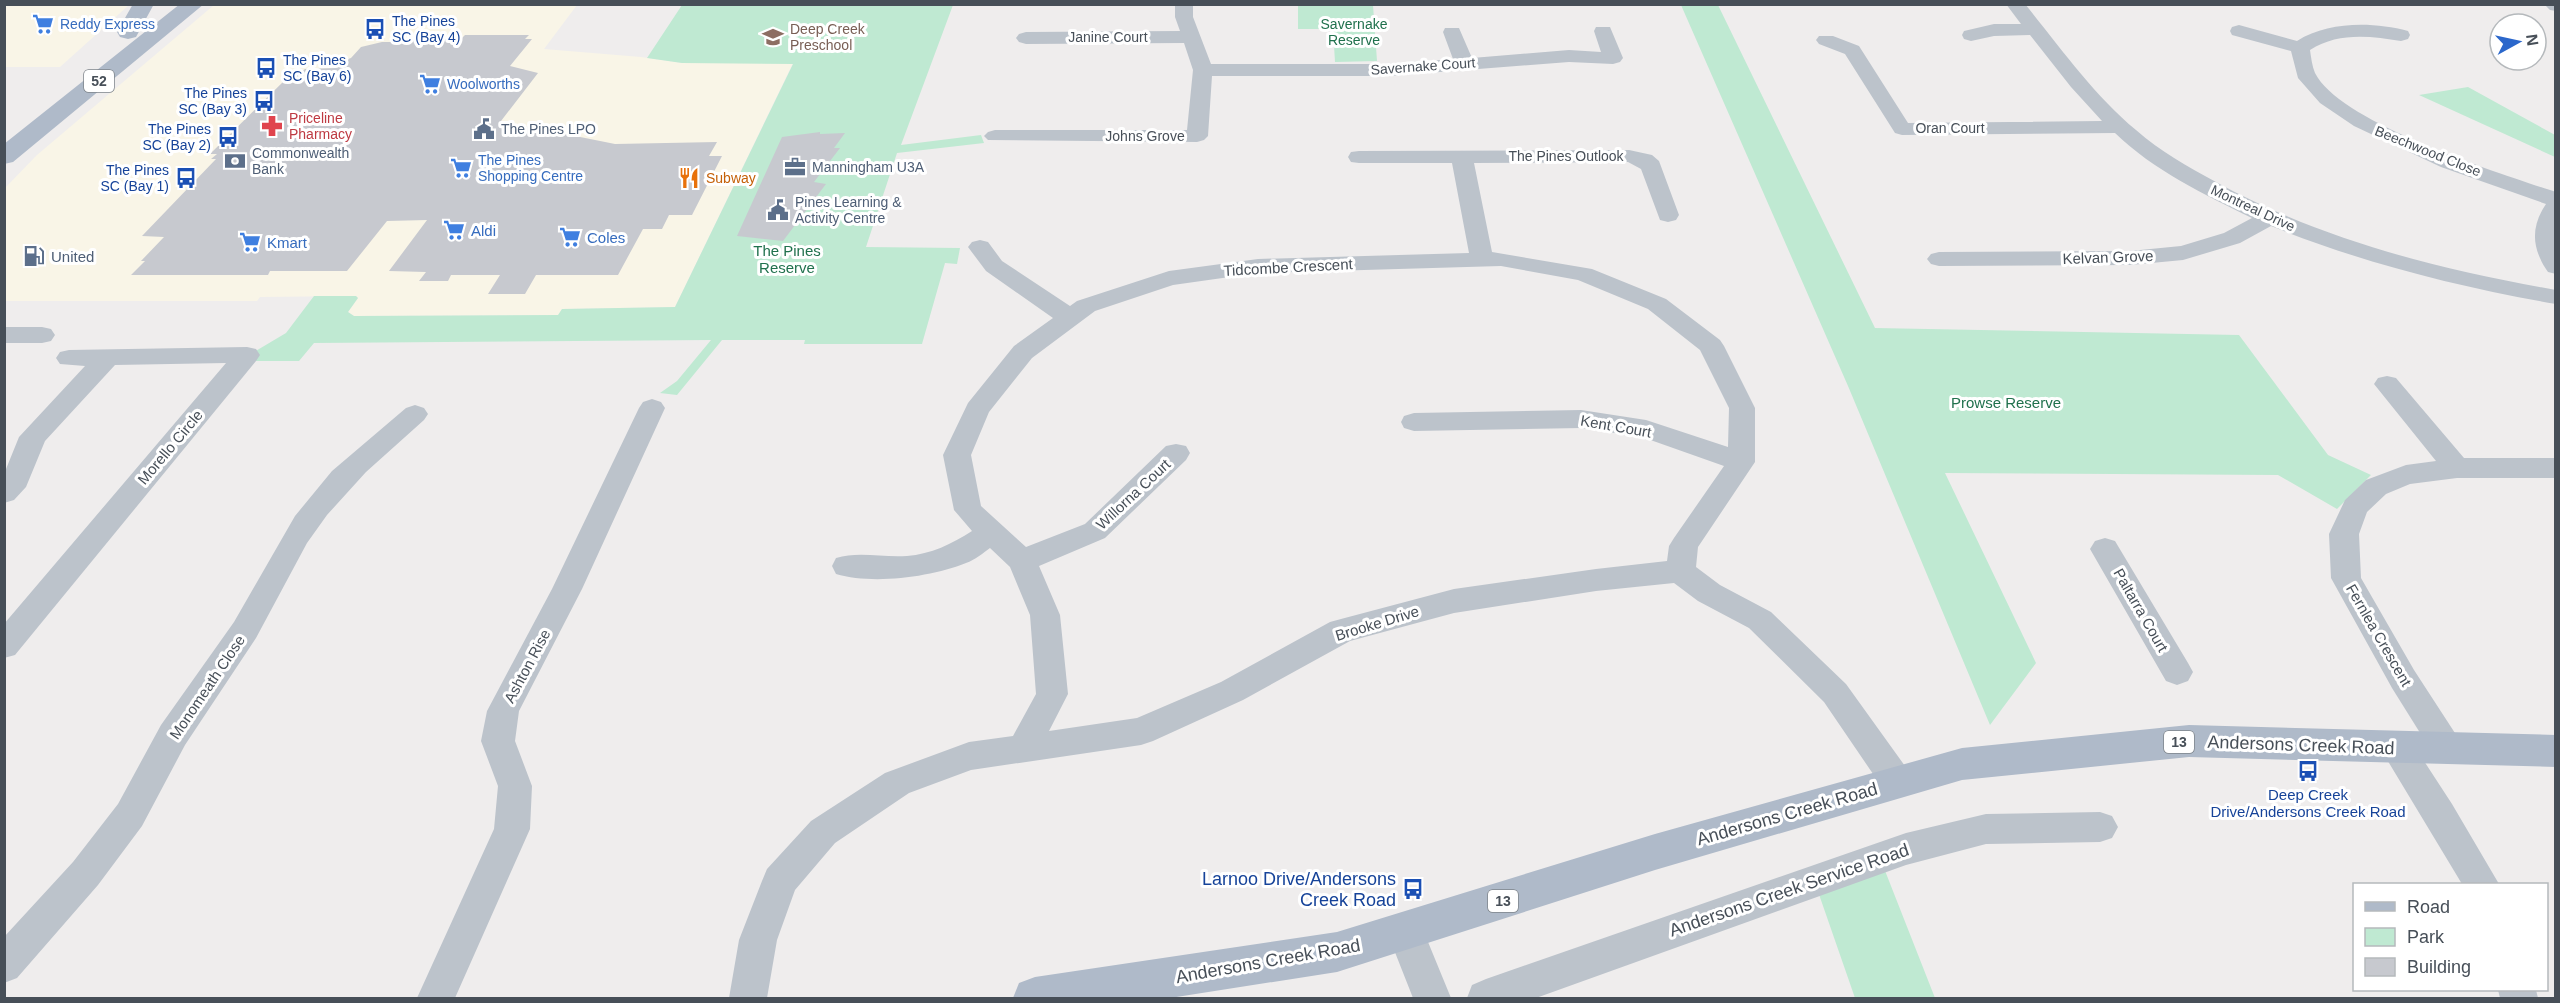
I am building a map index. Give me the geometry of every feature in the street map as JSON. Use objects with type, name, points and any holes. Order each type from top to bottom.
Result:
[{"type":"main road","points":[[128,32],[144,4]]},
{"type":"main road","name":"52","points":[[4,129],[163,4]]},
{"type":"main road","name":"52","points":[[4,157],[194,4]]},
{"type":"main road","name":"Andersons Creek Road","points":[[1035,999],[1139,991],[1337,952],[1655,852],[1962,764],[2188,741],[2556,752]]},
{"type":"street","name":"Johns Grove","points":[[995,136],[1197,136],[1203,70],[1184,17],[1184,4]]},
{"type":"street","name":"Montreal Drive","points":[[2015,4],[2079,83],[2119,127],[2157,157],[2207,186],[2270,218],[2347,248],[2405,266],[2556,297]]},
{"type":"street","points":[[1971,35],[1994,30],[2036,29]]},
{"type":"street","name":"Savernake Court","points":[[1203,70],[1389,70],[1569,56],[1613,58],[1603,31]]},
{"type":"street","points":[[2239,31],[2300,48],[2309,41],[2344,32],[2401,35]]},
{"type":"street","points":[[1452,32],[1464,63]]},
{"type":"street","name":"Janine Court","points":[[1026,38],[1190,37]]},
{"type":"street","name":"Oran Court","points":[[1826,40],[1852,50],[1902,129],[2119,127]]},
{"type":"street","name":"Beechwood Close","points":[[2300,48],[2298,57],[2312,86],[2336,107],[2369,127],[2406,144],[2556,200]]},
{"type":"street","points":[[1462,156],[1482,260]]},
{"type":"street","name":"The Pines Outlook","points":[[1359,157],[1629,156],[1644,160],[1651,166],[1668,215]]},
{"type":"street","points":[[2556,205],[2546,219],[2544,235],[2550,258],[2556,267]]},
{"type":"street","name":"Kelvan Grove","points":[[1939,259],[2130,258],[2183,253],[2232,238],[2270,218]]},
{"type":"street","points":[[980,247],[994,266],[1070,318]]},
{"type":"street","name":"Tidcombe Crescent","points":[[1023,749],[1052,694],[1045,615],[1022,561],[968,510],[957,455],[977,409],[1023,352],[1086,306],[1169,278],[1258,266],[1501,259],[1584,274],[1657,304],[1711,346],[1742,408],[1741,462]]},
{"type":"street","points":[[4,335],[42,335]]},
{"type":"street","name":"Morello Circle","points":[[4,646],[247,355],[69,358]]},
{"type":"street","points":[[4,493],[16,480],[33,436],[108,357]]},
{"type":"street","points":[[2387,384],[2457,468]]},
{"type":"street","name":"Ashton Rise","points":[[436,999],[512,829],[515,786],[498,741],[503,711],[567,589],[652,408]]},
{"type":"street","name":"Monomeath Close","points":[[4,965],[97,861],[132,814],[153,777],[171,737],[251,621],[275,573],[306,523],[333,488],[365,455],[415,415]]},
{"type":"street","name":"Kent Court","points":[[1414,422],[1581,419],[1646,429],[1741,462]]},
{"type":"street","name":"Willorna Court","points":[[1022,561],[1095,531],[1176,453]]},
{"type":"street","points":[[1741,462],[1684,546],[1680,571],[1709,593],[1761,620],[1835,693],[1898,783]]},
{"type":"street","name":"Fernlea Crescent","points":[[2449,750],[2403,679],[2346,578],[2344,534],[2355,507],[2376,488],[2406,475],[2457,468],[2556,468]]},
{"type":"street","points":[[847,566],[908,567],[958,555],[991,533]]},
{"type":"street","name":"Paltarra Court","points":[[2105,549],[2177,672]]},
{"type":"street","name":"Brooke Drive","points":[[1023,749],[1141,731],[1232,691],[1341,632],[1454,601],[1596,580],[1680,571]]},
{"type":"street","points":[[2397,748],[2480,883]]},
{"type":"street","points":[[748,999],[758,940],[780,881],[823,832],[897,783],[969,756],[1023,749]]},
{"type":"street","name":"Andersons Creek Service Road","points":[[1486,999],[1906,849],[1986,829],[2100,827]]},
{"type":"street","points":[[1406,932],[1432,999]]},
{"type":"shaded area","points":[[5,4],[129,5],[60,67],[5,67]]},
{"type":"shaded area","points":[[214,5],[577,5],[544,49],[641,57],[682,63],[793,63],[675,307],[562,309],[559,315],[354,316],[348,312],[358,298],[356,296],[260,297],[257,301],[5,301],[5,188],[37,155]]},
{"type":"green space","name":"The Pines Reserve","points":[[682,5],[953,5],[901,145],[981,135],[984,143],[897,153],[866,247],[960,248],[957,264],[945,263],[922,344],[804,344],[805,340],[722,340],[677,395],[660,393],[677,381],[711,340],[314,343],[299,361],[247,361],[254,352],[286,333],[314,296],[356,296],[358,298],[348,312],[354,316],[558,315],[562,309],[675,307],[793,64],[682,63],[647,58]]},
{"type":"green space","name":"Savernake Reserve","points":[[1298,5],[1373,5],[1377,61],[1335,62],[1333,29],[1298,29]]},
{"type":"green space","name":"Prowse Reserve","points":[[1681,5],[1718,5],[1875,328],[2239,335],[2328,455],[2371,475],[2337,509],[2278,475],[1945,473],[2036,663],[1990,725],[1848,386]]},
{"type":"green space","points":[[2468,87],[2555,135],[2555,157],[2419,95]]},
{"type":"green space","points":[[1880,858],[1935,998],[1855,998],[1814,880]]},
{"type":"building","name":"The Pines Shopping Centre","points":[[465,35],[529,35],[525,39],[532,39],[510,66],[538,73],[501,121],[615,144],[717,142],[709,156],[722,156],[692,215],[669,215],[662,229],[643,229],[618,275],[536,275],[525,294],[488,294],[500,275],[451,275],[448,281],[419,281],[426,272],[389,271],[427,220],[387,221],[347,271],[270,271],[268,275],[131,275],[164,237],[142,236],[216,159],[211,159],[217,154],[210,154],[287,78],[293,78],[305,69],[335,68],[342,61],[351,58],[361,47],[382,42],[399,42],[401,39],[461,39]]},
{"type":"building","name":"Pines Learning & Activity Centre","points":[[820,132],[820,134],[845,133],[834,148],[840,148],[814,182],[826,184],[783,241],[737,236],[782,137]]},
{"type":"place","name":"Reddy Express","points":[[43,24]]},
{"type":"place","name":"The Pines SC (Bay 4)","points":[[375,29]]},
{"type":"place","name":"Deep Creek Preschool","points":[[773,37]]},
{"type":"place","name":"The Pines SC (Bay 6)","points":[[266,68]]},
{"type":"place","name":"Woolworths","points":[[430,84]]},
{"type":"place","name":"The Pines SC (Bay 3)","points":[[264,101]]},
{"type":"place","name":"Priceline Pharmacy","points":[[272,126]]},
{"type":"place","name":"The Pines LPO","points":[[484,129]]},
{"type":"place","name":"The Pines SC (Bay 2)","points":[[228,137]]},
{"type":"place","name":"Commonwealth Bank","points":[[235,161]]},
{"type":"place","name":"Manningham U3A","points":[[795,167]]},
{"type":"place","name":"The Pines Shopping Centre","points":[[461,168]]},
{"type":"place","name":"The Pines SC (Bay 1)","points":[[186,178]]},
{"type":"place","name":"Subway","points":[[689,178]]},
{"type":"place","name":"Pines Learning & Activity Centre","points":[[778,210]]},
{"type":"place","name":"Aldi","points":[[454,230]]},
{"type":"place","name":"Coles","points":[[570,237]]},
{"type":"place","name":"Kmart","points":[[250,242]]},
{"type":"place","name":"United","points":[[34,256]]},
{"type":"place","name":"Deep Creek Drive/Andersons Creek Road","points":[[2308,771]]},
{"type":"place","name":"Larnoo Drive/Andersons Creek Road","points":[[1413,889]]}]
